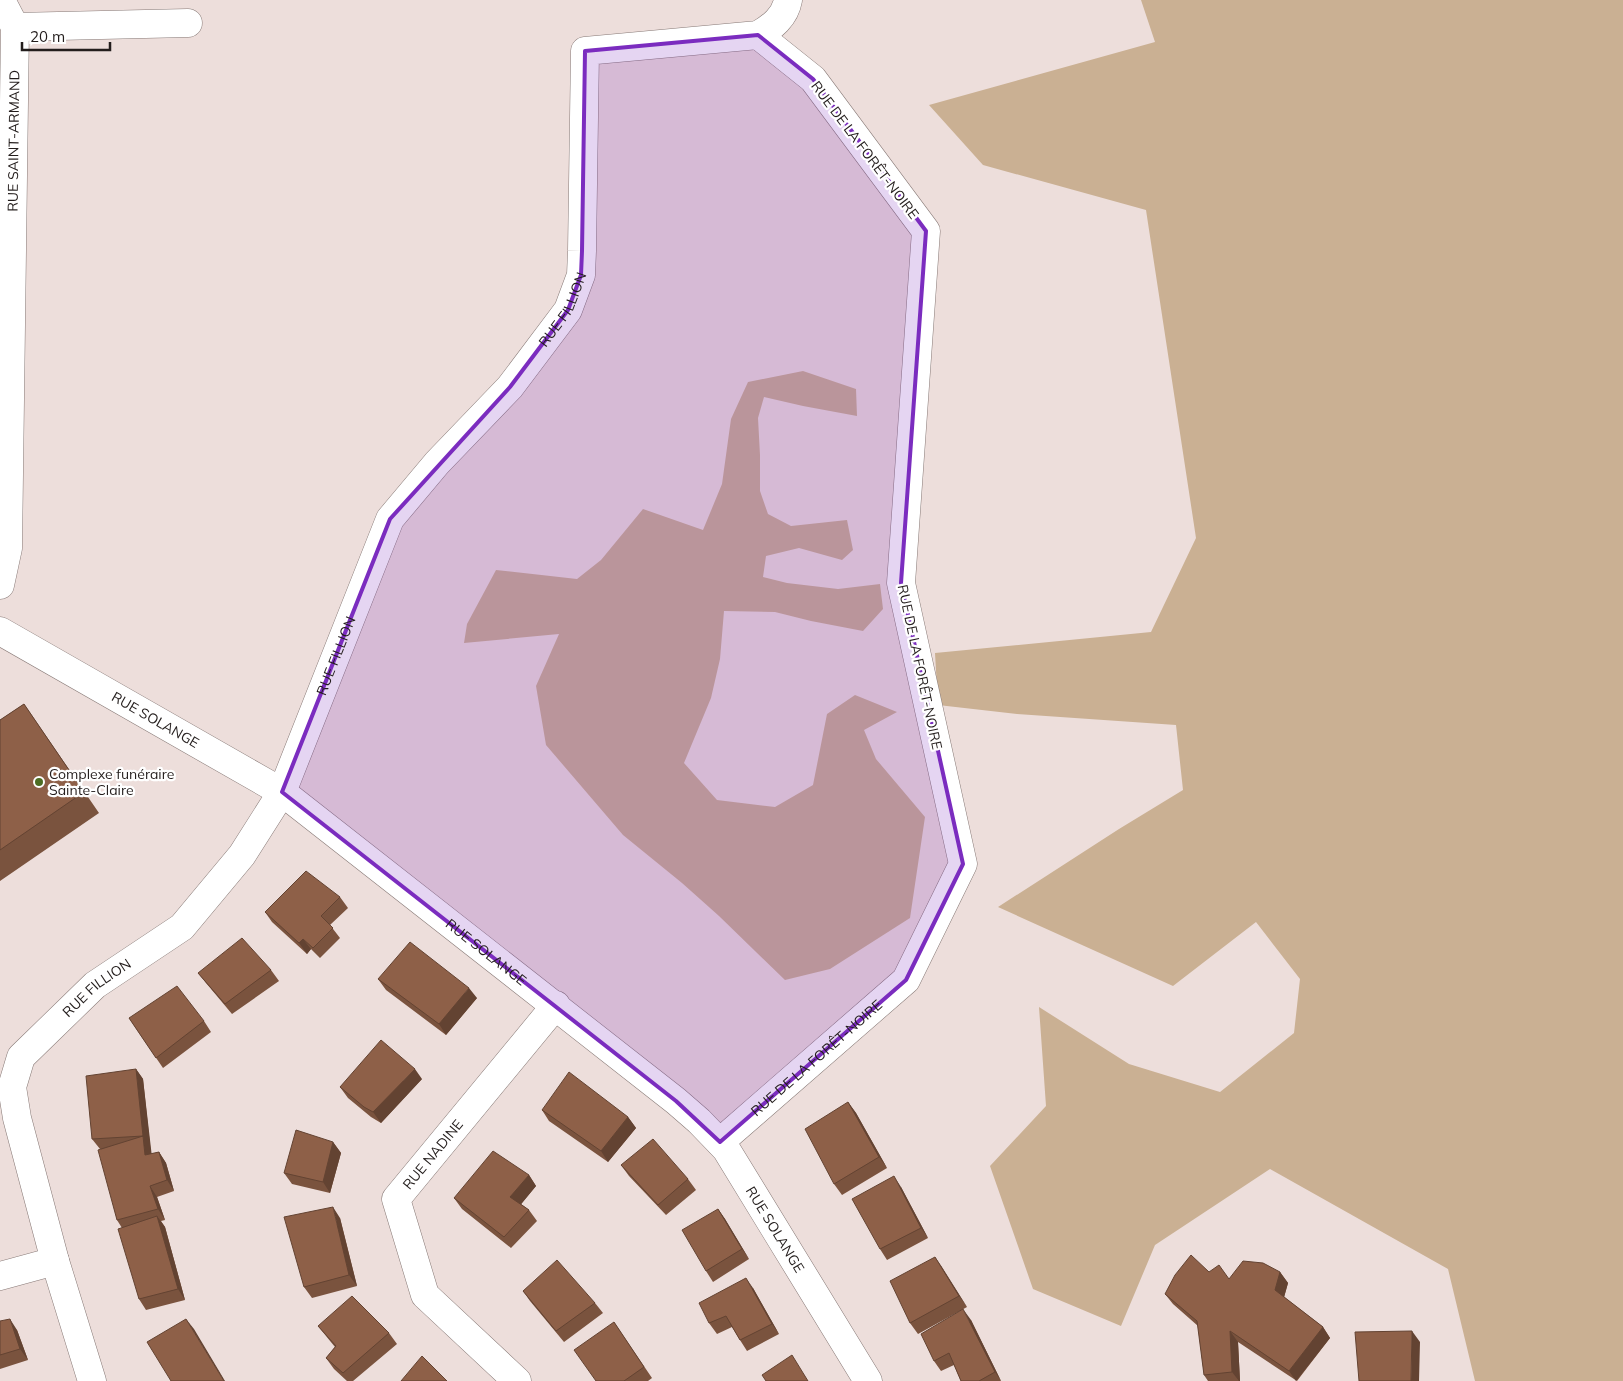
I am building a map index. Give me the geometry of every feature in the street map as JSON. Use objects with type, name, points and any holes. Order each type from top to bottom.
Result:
[{"type":"street","name":"RUE SAINT-ARMAND","points":[[0,585],[8,548],[15,27],[1,0]]},
{"type":"street","points":[[758,35],[773,26],[786,8],[788,0]]},
{"type":"street","points":[[15,27],[188,23]]},
{"type":"street","name":"RUE FILLION","points":[[92,1381],[55,1261],[17,1118],[12,1088],[21,1057],[95,985],[182,927],[242,855],[282,792],[390,519],[437,463],[510,387],[568,310],[580,275],[582,252],[585,50],[758,35]]},
{"type":"street","name":"RUE DE LA FORÊT-NOIRE","points":[[720,1142],[906,980],[963,864],[901,583],[926,231],[813,79],[758,35]]},
{"type":"street","name":"RUE SOLANGE","points":[[0,631],[282,792],[556,1005],[682,1106],[726,1149],[868,1381]]},
{"type":"street","name":"RUE NADINE","points":[[516,1381],[425,1294],[396,1199],[556,1005]]},
{"type":"street","points":[[0,1276],[55,1261]]},
{"type":"highlighted area","points":[[758,35],[813,79],[926,231],[901,583],[963,864],[906,980],[720,1142],[676,1101],[282,792],[390,519],[510,387],[568,310],[581,275],[585,51]]},
{"type":"shaded area","points":[[1141,0],[1623,0],[1623,1381],[1475,1381],[1448,1269],[1270,1169],[1155,1245],[1121,1326],[1033,1289],[990,1166],[1046,1106],[1039,1007],[1129,1064],[1220,1092],[1294,1033],[1300,979],[1256,922],[1173,986],[998,907],[1183,790],[1176,725],[1017,714],[938,705],[935,653],[1151,632],[1196,538],[1146,210],[983,165],[929,105],[1155,42]]},
{"type":"shaded area","points":[[803,371],[856,389],[857,416],[764,397],[758,418],[760,491],[768,514],[791,526],[847,520],[853,550],[842,560],[799,548],[766,556],[763,577],[787,583],[838,589],[880,584],[883,609],[863,631],[775,612],[724,611],[720,659],[711,698],[684,763],[717,800],[775,807],[813,785],[827,714],[855,695],[897,712],[864,730],[876,759],[925,817],[910,918],[830,969],[785,980],[719,916],[623,835],[546,745],[536,686],[559,634],[464,643],[467,624],[496,570],[577,579],[601,560],[643,509],[703,530],[722,484],[731,419],[748,382]]},
{"type":"building","name":"Complexe funéraire Sainte-Claire","points":[[24,704],[84,792],[0,850],[0,720]]},
{"type":"building","points":[[306,871],[340,897],[321,916],[333,928],[313,948],[303,939],[299,943],[265,912]]},
{"type":"building","points":[[242,938],[271,970],[225,1004],[198,973]]},
{"type":"building","points":[[410,942],[469,988],[439,1024],[378,979]]},
{"type":"building","points":[[177,986],[204,1021],[156,1058],[129,1018]]},
{"type":"building","points":[[381,1040],[415,1069],[373,1112],[340,1087]]},
{"type":"building","points":[[136,1069],[143,1136],[92,1139],[86,1076]]},
{"type":"building","points":[[569,1072],[628,1117],[601,1151],[542,1110]]},
{"type":"building","points":[[848,1102],[879,1157],[834,1184],[805,1129]]},
{"type":"building","points":[[296,1130],[333,1142],[323,1182],[284,1173]]},
{"type":"building","points":[[143,1136],[145,1155],[159,1152],[167,1180],[150,1186],[158,1209],[117,1220],[98,1150]]},
{"type":"building","points":[[653,1139],[688,1179],[658,1205],[621,1165]]},
{"type":"building","points":[[493,1151],[529,1175],[510,1197],[529,1210],[504,1237],[454,1198]]},
{"type":"building","points":[[894,1176],[921,1228],[880,1249],[852,1199]]},
{"type":"building","points":[[333,1207],[349,1275],[304,1287],[284,1217]]},
{"type":"building","points":[[718,1209],[742,1249],[706,1271],[682,1230]]},
{"type":"building","points":[[157,1216],[178,1289],[139,1299],[118,1229]]},
{"type":"building","points":[[1191,1255],[1209,1272],[1219,1265],[1229,1279],[1243,1261],[1263,1263],[1280,1272],[1275,1290],[1323,1327],[1289,1371],[1230,1331],[1232,1372],[1204,1375],[1197,1321],[1165,1294],[1175,1275]]},
{"type":"building","points":[[935,1257],[959,1296],[910,1323],[890,1281]]},
{"type":"building","points":[[557,1260],[595,1303],[556,1331],[523,1291]]},
{"type":"building","points":[[746,1278],[772,1324],[740,1340],[726,1316],[709,1323],[699,1303]]},
{"type":"building","points":[[352,1296],[389,1333],[343,1373],[326,1358],[336,1346],[318,1326]]},
{"type":"building","points":[[963,1309],[995,1372],[979,1381],[961,1381],[949,1353],[934,1361],[921,1334]]},
{"type":"building","points":[[10,1319],[20,1349],[0,1355],[0,1321]]},
{"type":"building","points":[[186,1319],[224,1381],[171,1381],[147,1342]]},
{"type":"building","points":[[614,1322],[644,1367],[624,1381],[596,1381],[574,1350]]},
{"type":"building","points":[[1412,1331],[1411,1381],[1359,1381],[1355,1332]]},
{"type":"building","points":[[792,1355],[808,1381],[766,1381],[762,1375]]},
{"type":"building","points":[[422,1356],[447,1381],[401,1381]]},
{"type":"place","name":"Complexe funéraire Sainte-Claire","points":[[39,782]]}]
